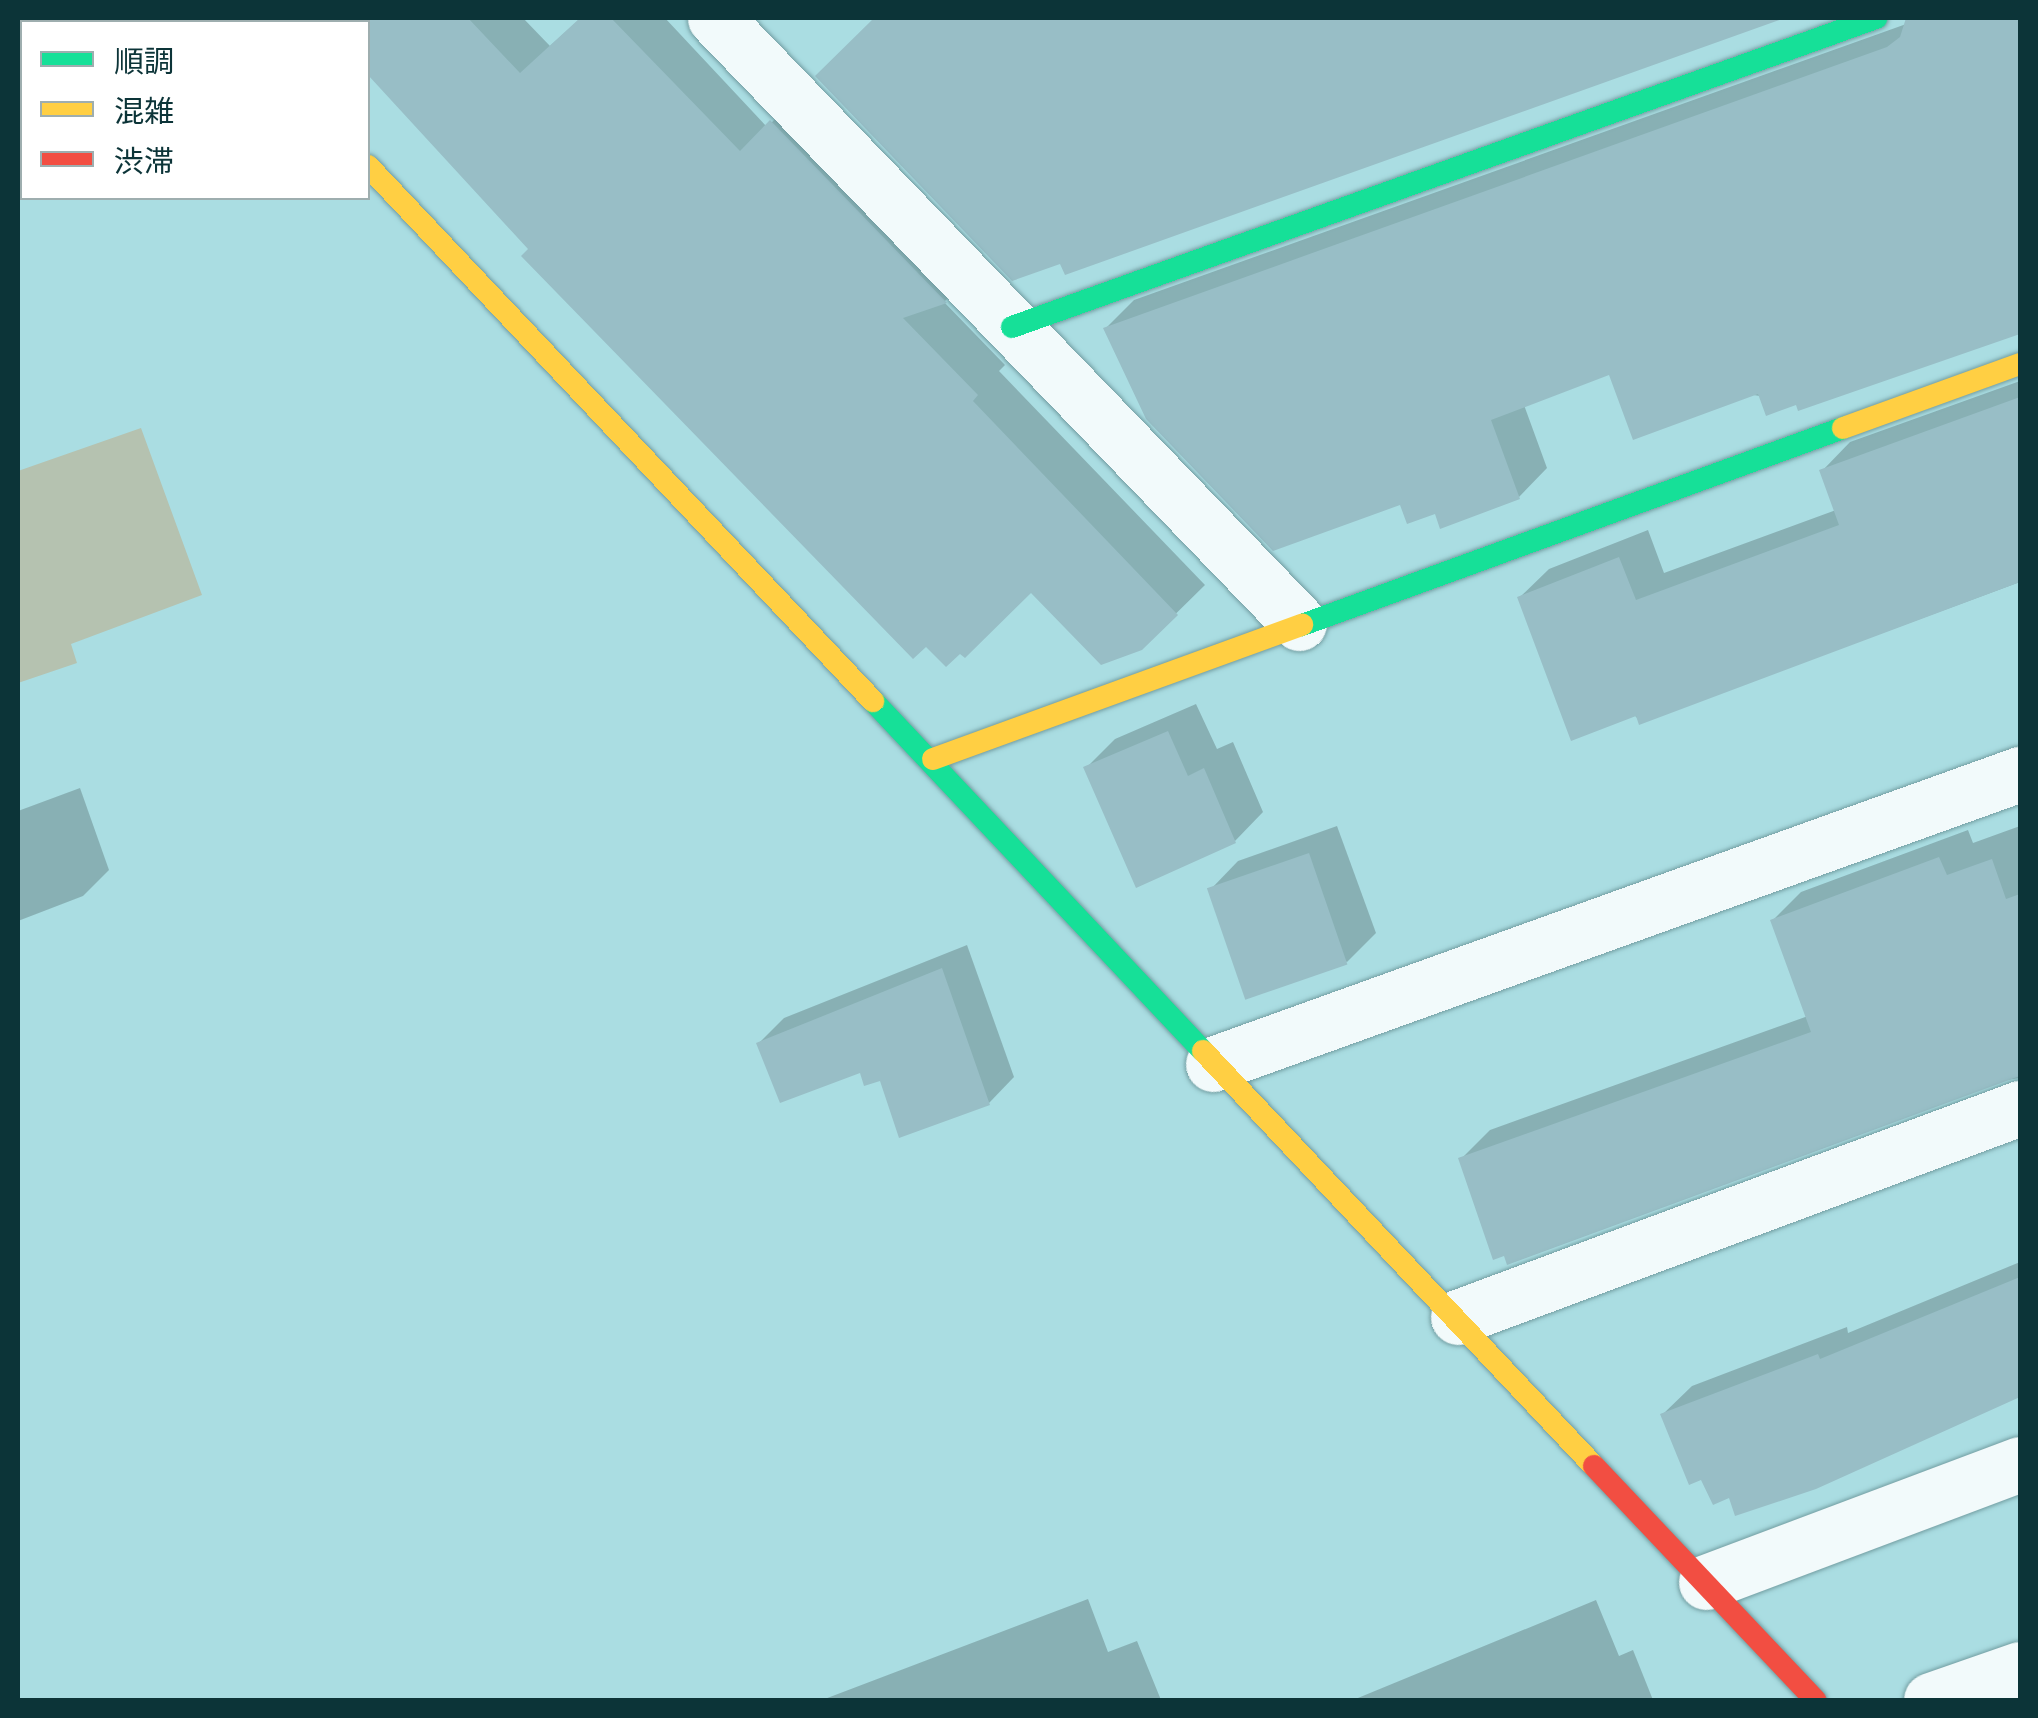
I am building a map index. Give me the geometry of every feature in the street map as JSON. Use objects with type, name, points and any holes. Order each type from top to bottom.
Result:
[{"type":"street","points":[[1012,327],[1876,18]]},
{"type":"street","points":[[724,19],[1012,327],[1299,623]]},
{"type":"street","points":[[370,168],[933,759],[1213,1064],[1458,1317],[1815,1700]]},
{"type":"street","points":[[933,759],[2020,364]]},
{"type":"street","points":[[1213,1064],[2020,774]]},
{"type":"street","points":[[1458,1317],[2020,1108]]},
{"type":"street","points":[[1706,1582],[2020,1464]]},
{"type":"street","points":[[1932,1700],[2020,1669]]},
{"type":"green space","points":[[141,428],[202,595],[71,644],[77,663],[18,683],[18,471]]},
{"type":"building","points":[[468,18],[520,73],[580,18],[611,18],[740,151],[770,120],[947,303],[903,318],[978,395],[973,401],[1178,615],[1142,650],[1101,665],[1031,593],[965,658],[960,654],[946,667],[926,647],[913,659],[521,256],[528,249],[370,77],[368,20]]},
{"type":"building","points":[[874,18],[1785,18],[1065,275],[1060,264],[1012,281],[815,76]]},
{"type":"building","points":[[1906,18],[2020,18],[2020,334],[1798,411],[1796,405],[1766,416],[1758,394],[1633,440],[1609,375],[1491,420],[1520,499],[1440,529],[1435,514],[1407,524],[1400,505],[1273,551],[1146,419],[1103,328],[1887,47],[1900,37]]},
{"type":"building","points":[[2020,397],[2020,582],[1639,725],[1636,716],[1571,741],[1517,597],[1619,557],[1636,600],[1839,525],[1819,470]]},
{"type":"building","points":[[1168,731],[1188,776],[1204,768],[1236,843],[1136,888],[1083,767]]},
{"type":"building","points":[[1309,853],[1347,965],[1245,1000],[1207,888]]},
{"type":"building","points":[[1939,857],[1947,875],[1992,859],[2006,899],[2020,894],[2020,1076],[1507,1265],[1504,1256],[1493,1260],[1458,1158],[1811,1032],[1770,920]]},
{"type":"building","points":[[942,968],[990,1105],[899,1138],[880,1081],[864,1086],[860,1073],[780,1103],[756,1043]]},
{"type":"building","points":[[2020,1277],[2020,1397],[1816,1489],[1735,1516],[1729,1498],[1713,1505],[1701,1480],[1689,1485],[1660,1414],[1818,1354],[1820,1359]]},
{"type":"traffic: fast","points":[[1012,327],[1876,18]]},
{"type":"traffic: fast","points":[[1302,625],[1843,428]]},
{"type":"traffic: fast","points":[[873,701],[1203,1051]]},
{"type":"traffic: slow","points":[[370,168],[873,701]]},
{"type":"traffic: slow","points":[[1843,428],[2020,364]]},
{"type":"traffic: slow","points":[[933,759],[1302,625]]},
{"type":"traffic: slow","points":[[1203,1051],[1594,1466]]},
{"type":"traffic: jam","points":[[1594,1466],[1815,1700]]}]
